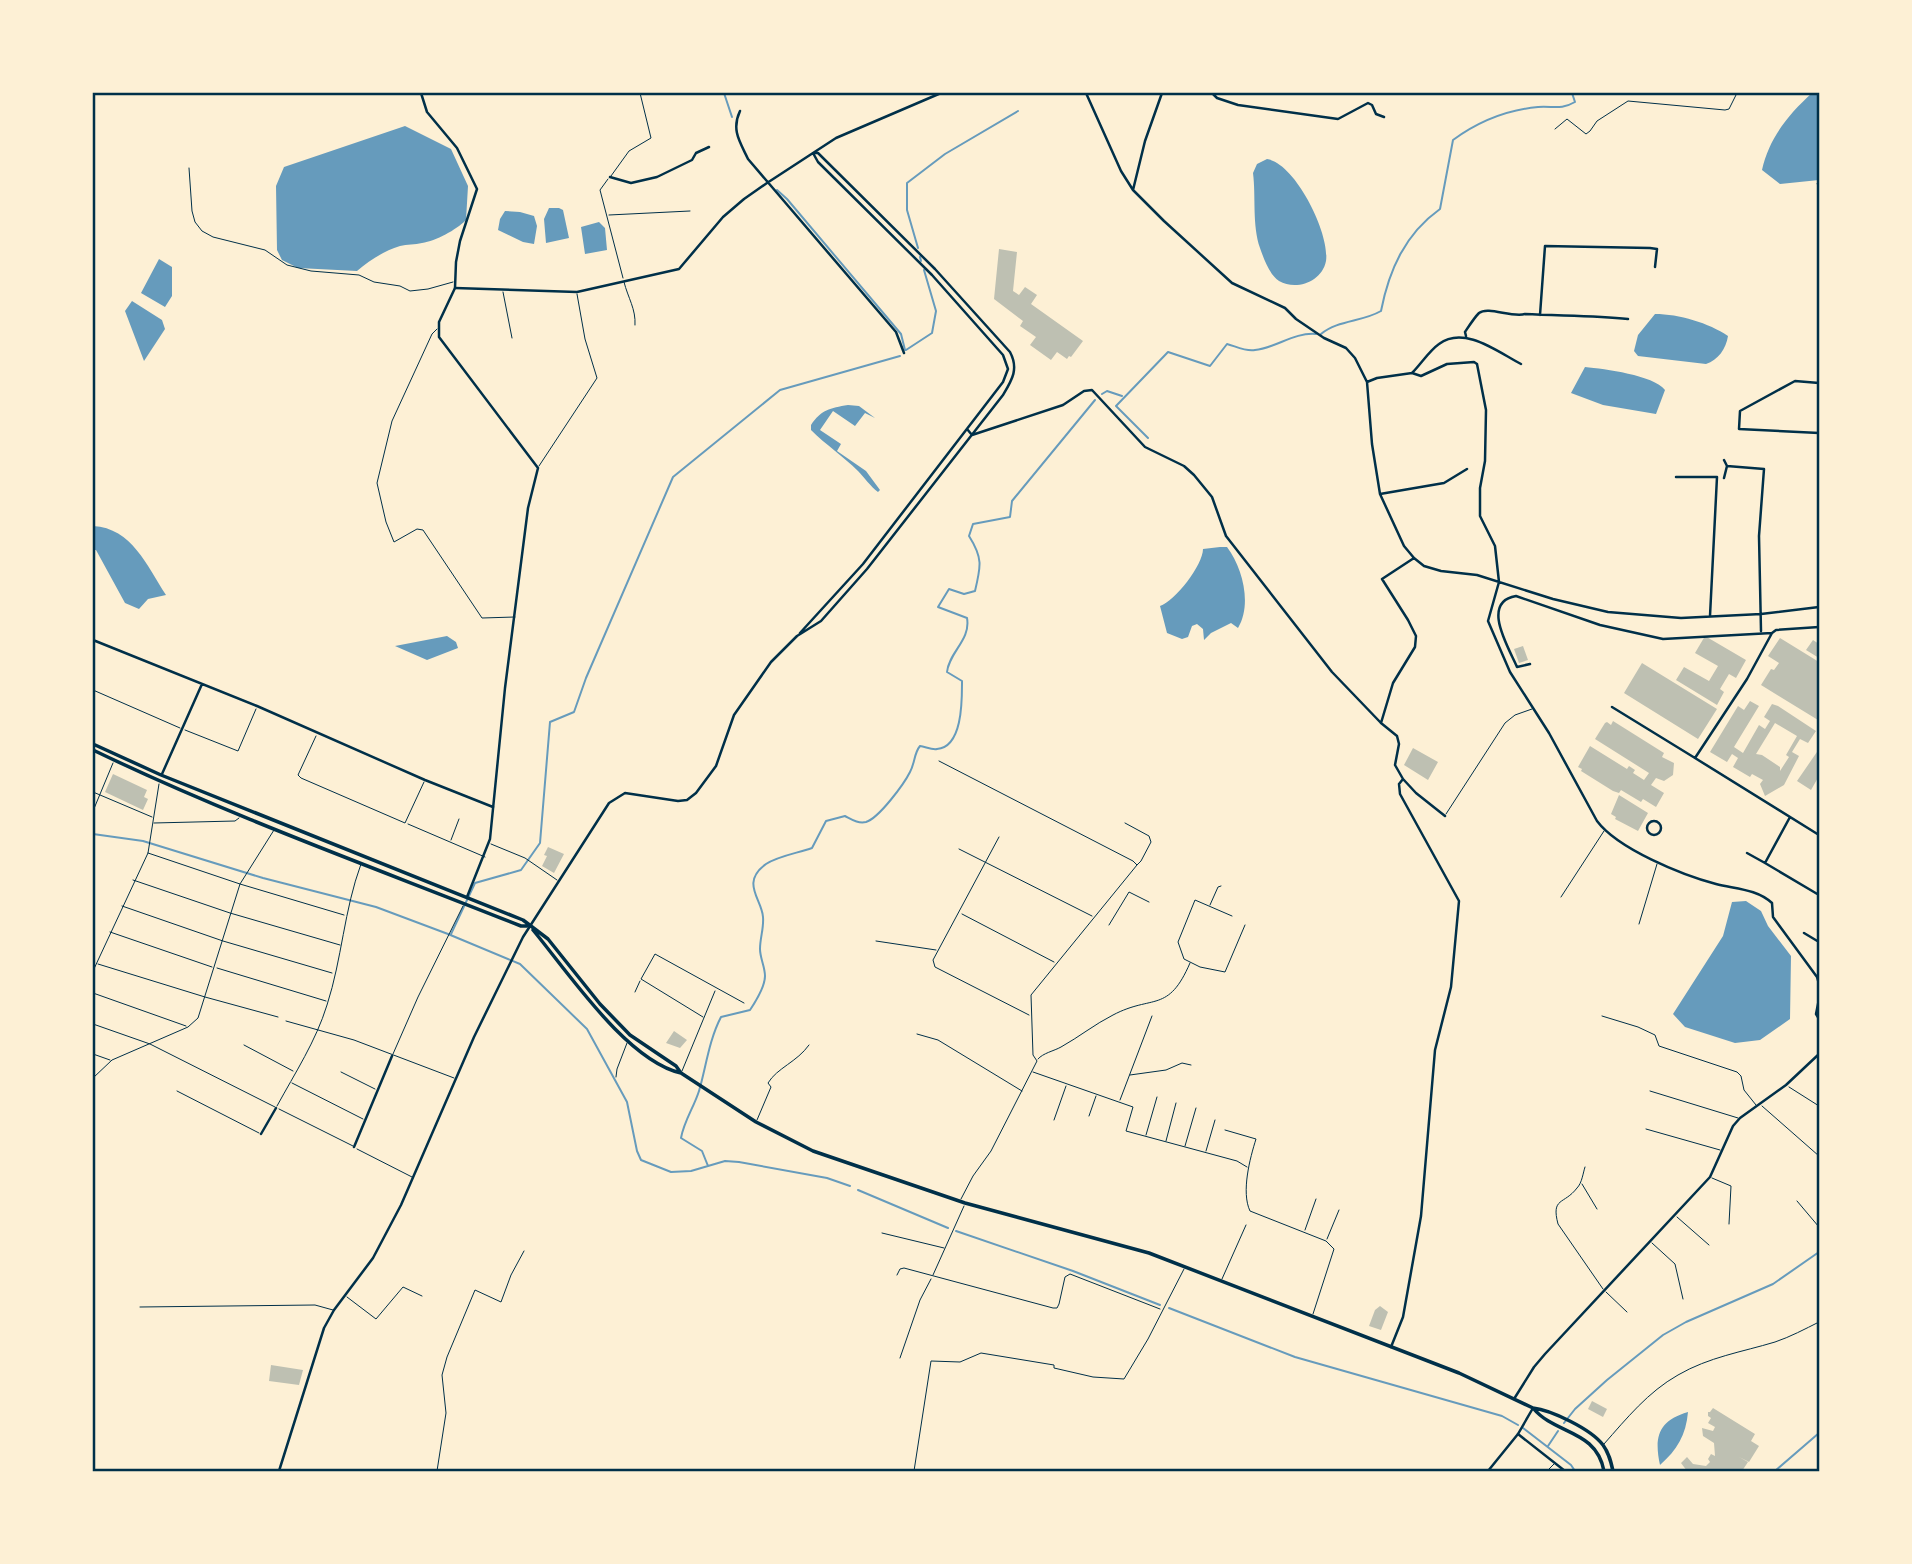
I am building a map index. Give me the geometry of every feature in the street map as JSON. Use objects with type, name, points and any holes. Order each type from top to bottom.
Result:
[{"type":"main road","points":[[93,744],[161,775],[523,920],[548,939],[600,1004],[630,1035],[676,1066],[681,1073]]},
{"type":"main road","points":[[93,751],[159,782],[464,904],[521,926],[530,926]]},
{"type":"main road","points":[[530,926],[596,1008],[628,1041],[756,1122],[813,1151],[963,1202],[1149,1253],[1391,1347],[1533,1408],[1543,1409],[1588,1432],[1603,1445],[1613,1471]]},
{"type":"main road","points":[[1533,1408],[1540,1416],[1574,1433],[1592,1446],[1600,1456],[1605,1471]]},
{"type":"street","points":[[421,93],[427,111],[457,148],[477,189],[460,241],[455,288],[438,328],[439,337],[538,468],[528,508],[489,844],[467,898]]},
{"type":"street","points":[[455,288],[577,292],[679,269],[723,217],[767,183],[836,138],[941,93]]},
{"type":"street","points":[[1086,93],[1121,171],[1133,190],[1232,283],[1285,308],[1324,338],[1350,351],[1367,382],[1372,444],[1380,494],[1404,546],[1424,566],[1440,571],[1476,575],[1553,599],[1608,612],[1681,618],[1762,614],[1819,607]]},
{"type":"street","points":[[1133,190],[1145,141],[1162,93]]},
{"type":"street","points":[[1212,93],[1217,98],[1238,105],[1338,119],[1368,103],[1376,114],[1384,117]]},
{"type":"street","points":[[740,111],[735,132],[748,159],[896,332],[904,353]]},
{"type":"street","points":[[610,177],[631,183],[657,177],[692,160],[696,153],[709,147]]},
{"type":"street","points":[[279,1471],[324,1328],[334,1310],[373,1258],[414,1178],[456,1079],[530,926],[557,880],[614,798],[625,793],[687,800],[710,775],[721,755],[734,715],[771,662],[863,564],[1007,376],[1007,362],[1003,355],[932,275],[818,162],[813,153]]},
{"type":"street","points":[[797,636],[821,621],[867,569],[1003,395],[1014,376],[1015,360],[926,259],[818,153],[813,153]]},
{"type":"street","points":[[1540,315],[1545,246],[1657,249],[1655,267]]},
{"type":"street","points":[[1466,336],[1465,332],[1479,313],[1485,311],[1518,316],[1597,315],[1628,319]]},
{"type":"street","points":[[1412,373],[1438,344],[1451,337],[1466,336],[1521,364]]},
{"type":"street","points":[[1367,382],[1412,373],[1421,376],[1447,364],[1477,364],[1486,410],[1480,516],[1494,546],[1499,582],[1488,621],[1510,672],[1604,831],[1630,849],[1696,878],[1762,894],[1772,903],[1773,916],[1817,977],[1819,984]]},
{"type":"street","points":[[1819,383],[1795,381],[1740,411],[1739,429],[1819,433]]},
{"type":"street","points":[[972,435],[1063,405],[1084,391],[1092,390],[1145,447],[1184,466],[1194,475],[1212,497],[1226,536],[1332,672],[1397,736],[1399,744],[1395,765],[1404,779],[1416,793],[1445,816]]},
{"type":"street","points":[[967,429],[972,435]]},
{"type":"street","points":[[1724,460],[1727,466],[1724,478]]},
{"type":"street","points":[[1727,466],[1764,469],[1759,536],[1761,632]]},
{"type":"street","points":[[1380,494],[1444,483],[1466,468]]},
{"type":"street","points":[[1676,477],[1717,478],[1710,616]]},
{"type":"street","points":[[1381,723],[1393,683],[1415,647],[1416,636],[1382,579],[1414,558]]},
{"type":"street","points":[[1530,664],[1517,667],[1498,620],[1501,605],[1511,596],[1600,625],[1663,639],[1772,633]]},
{"type":"street","points":[[1695,758],[1747,679],[1772,633],[1776,629],[1819,627]]},
{"type":"street","points":[[93,640],[257,706],[317,734],[493,807]]},
{"type":"street","points":[[161,775],[202,684]]},
{"type":"street","points":[[1612,707],[1819,835]]},
{"type":"street","points":[[1391,1347],[1403,1317],[1421,1216],[1435,1050],[1451,986],[1459,901],[1400,794],[1399,784],[1404,779]]},
{"type":"street","points":[[1765,863],[1790,817]]},
{"type":"street","points":[[1746,853],[1819,895]]},
{"type":"street","points":[[1804,933],[1819,942]]},
{"type":"street","points":[[1819,999],[1816,1014],[1819,1018]]},
{"type":"street","points":[[1514,1399],[1534,1367],[1710,1177],[1733,1126],[1740,1118],[1787,1085],[1819,1054]]},
{"type":"street","points":[[354,1147],[392,1056]]},
{"type":"street","points":[[261,1134],[276,1108]]},
{"type":"street","points":[[1488,1471],[1518,1434],[1533,1408]]},
{"type":"street","points":[[1518,1434],[1565,1471]]},
{"type":"lane","points":[[635,325],[635,310],[624,283],[600,190],[629,151],[651,138],[640,93]]},
{"type":"lane","points":[[1555,129],[1567,119],[1586,134],[1597,121],[1628,101],[1725,110],[1729,109],[1737,93]]},
{"type":"lane","points":[[189,168],[195,222],[213,237],[264,250],[287,265],[311,271],[359,275],[374,282],[401,286],[410,291],[455,281]]},
{"type":"lane","points":[[607,215],[690,211]]},
{"type":"lane","points":[[503,290],[512,338]]},
{"type":"lane","points":[[538,468],[597,378],[585,339],[577,292]]},
{"type":"lane","points":[[438,328],[432,334],[392,421],[377,483],[386,522],[394,542],[417,529],[423,530],[482,618],[516,617]]},
{"type":"lane","points":[[93,690],[238,751],[257,706]]},
{"type":"lane","points":[[1445,816],[1506,723],[1515,715],[1534,709]]},
{"type":"lane","points":[[317,734],[298,775],[405,823],[425,780]]},
{"type":"lane","points":[[93,811],[117,755]]},
{"type":"lane","points":[[939,761],[1137,865]]},
{"type":"lane","points":[[93,971],[148,853],[151,822],[161,775]]},
{"type":"lane","points":[[93,792],[153,818]]},
{"type":"lane","points":[[151,822],[235,821],[250,811]]},
{"type":"lane","points":[[450,842],[459,819]]},
{"type":"lane","points":[[93,1078],[112,1060],[188,1027],[198,1018],[240,884],[278,822]]},
{"type":"lane","points":[[1037,1061],[1033,1055],[1031,995],[1142,861],[1151,842],[1149,836],[1125,823]]},
{"type":"lane","points":[[408,824],[485,857]]},
{"type":"lane","points":[[1561,897],[1604,831]]},
{"type":"lane","points":[[999,837],[933,960],[935,967],[1031,1016]]},
{"type":"lane","points":[[489,844],[526,858],[557,880]]},
{"type":"lane","points":[[959,849],[1094,917]]},
{"type":"lane","points":[[148,853],[346,915]]},
{"type":"lane","points":[[276,1108],[318,1031],[342,946],[346,915],[364,856]]},
{"type":"lane","points":[[1639,924],[1658,862]]},
{"type":"lane","points":[[134,880],[230,913],[342,946]]},
{"type":"lane","points":[[1209,907],[1218,887],[1221,886]]},
{"type":"lane","points":[[1109,925],[1129,892],[1149,902]]},
{"type":"lane","points":[[392,1056],[467,898]]},
{"type":"lane","points":[[1232,916],[1195,900],[1178,942],[1181,953],[1190,963],[1225,972],[1245,925]]},
{"type":"lane","points":[[122,906],[223,941],[335,973]]},
{"type":"lane","points":[[960,913],[1056,963]]},
{"type":"lane","points":[[110,932],[328,1002]]},
{"type":"lane","points":[[876,941],[938,950]]},
{"type":"lane","points":[[635,992],[656,954],[744,1003]]},
{"type":"lane","points":[[93,963],[205,998],[278,1017]]},
{"type":"lane","points":[[900,1358],[919,1300],[945,1248],[973,1176],[991,1151],[1041,1055],[1061,1047],[1112,1015],[1166,998],[1176,991],[1190,963]]},
{"type":"lane","points":[[642,979],[703,1017]]},
{"type":"lane","points":[[681,1073],[715,989]]},
{"type":"lane","points":[[93,993],[188,1027]]},
{"type":"lane","points":[[1119,1102],[1127,1075],[1152,1016]]},
{"type":"lane","points":[[1602,1016],[1655,1035],[1658,1046],[1737,1072],[1741,1076],[1744,1090],[1759,1106],[1819,1156]]},
{"type":"lane","points":[[286,1021],[354,1040],[456,1079]]},
{"type":"lane","points":[[93,1024],[150,1044],[414,1178]]},
{"type":"lane","points":[[917,1034],[938,1040],[1022,1091]]},
{"type":"lane","points":[[616,1077],[630,1035]]},
{"type":"lane","points":[[244,1045],[295,1072]]},
{"type":"lane","points":[[756,1122],[771,1087],[768,1083],[772,1077],[800,1057],[808,1045]]},
{"type":"lane","points":[[93,1054],[112,1060]]},
{"type":"lane","points":[[1127,1075],[1166,1070],[1182,1063],[1191,1065]]},
{"type":"lane","points":[[1031,1071],[1133,1107],[1126,1131],[1237,1161],[1249,1169]]},
{"type":"lane","points":[[341,1072],[377,1090]]},
{"type":"lane","points":[[290,1082],[366,1121]]},
{"type":"lane","points":[[1054,1120],[1067,1084]]},
{"type":"lane","points":[[1787,1085],[1819,1106]]},
{"type":"lane","points":[[177,1091],[261,1134]]},
{"type":"lane","points":[[1650,1091],[1740,1118]]},
{"type":"lane","points":[[1089,1116],[1097,1094]]},
{"type":"lane","points":[[1146,1136],[1157,1097]]},
{"type":"lane","points":[[1166,1141],[1176,1104]]},
{"type":"lane","points":[[1185,1147],[1196,1108]]},
{"type":"lane","points":[[1205,1153],[1215,1120]]},
{"type":"lane","points":[[1646,1129],[1723,1151]]},
{"type":"lane","points":[[1224,1130],[1256,1139],[1249,1169],[1247,1199],[1250,1211],[1331,1244],[1334,1253],[1312,1317]]},
{"type":"lane","points":[[1585,1167],[1577,1190],[1558,1202],[1555,1212],[1558,1224],[1605,1292],[1628,1312]]},
{"type":"lane","points":[[1710,1177],[1731,1186],[1729,1224]]},
{"type":"lane","points":[[1580,1183],[1597,1209]]},
{"type":"lane","points":[[1304,1232],[1317,1199]]},
{"type":"lane","points":[[1797,1201],[1819,1227]]},
{"type":"lane","points":[[1326,1241],[1339,1210]]},
{"type":"lane","points":[[1675,1215],[1709,1245]]},
{"type":"lane","points":[[1222,1281],[1246,1225]]},
{"type":"lane","points":[[882,1234],[945,1248]]},
{"type":"lane","points":[[1651,1242],[1675,1264],[1683,1299]]},
{"type":"lane","points":[[437,1471],[446,1413],[442,1376],[446,1357],[475,1290],[501,1302],[524,1251]]},
{"type":"lane","points":[[914,1471],[931,1362],[960,1362],[981,1353],[1054,1365],[1054,1368],[1093,1377],[1124,1378],[1185,1267]]},
{"type":"lane","points":[[897,1275],[900,1269],[904,1268],[1057,1308],[1065,1277],[1070,1274],[1162,1310]]},
{"type":"lane","points":[[345,1296],[376,1319],[403,1286],[422,1296]]},
{"type":"lane","points":[[140,1307],[315,1304],[334,1310]]},
{"type":"lane","points":[[1603,1445],[1640,1402],[1677,1375],[1733,1353],[1783,1339],[1819,1322]]},
{"type":"lane","points":[[1547,1471],[1556,1462]]},
{"type":"water","points":[[1812,93],[1819,93],[1819,180],[1780,184],[1762,170],[1765,158],[1781,128]]},
{"type":"water","points":[[405,126],[451,149],[468,186],[466,220],[433,240],[388,250],[357,271],[298,268],[282,260],[277,250],[276,186],[284,167]]},
{"type":"water","points":[[1267,159],[1278,163],[1299,186],[1322,234],[1326,249],[1324,268],[1307,283],[1293,285],[1279,281],[1270,270],[1260,248],[1255,220],[1253,173],[1257,164]]},
{"type":"water","points":[[549,208],[563,210],[569,238],[546,243],[544,219]]},
{"type":"water","points":[[505,211],[534,216],[537,226],[534,244],[523,242],[498,230]]},
{"type":"water","points":[[599,222],[605,228],[607,250],[585,254],[581,227]]},
{"type":"water","points":[[159,259],[172,267],[172,296],[165,307],[141,293]]},
{"type":"water","points":[[132,301],[162,320],[165,329],[144,361],[125,311]]},
{"type":"water","points":[[1655,314],[1703,323],[1728,336],[1721,353],[1706,364],[1638,356],[1634,351],[1638,335]]},
{"type":"water","points":[[1585,367],[1628,374],[1659,385],[1665,390],[1656,414],[1603,405],[1571,393]]},
{"type":"water","points":[[848,405],[859,406],[875,418],[865,413],[855,426],[833,411],[820,430],[841,444],[837,451],[866,471],[880,490],[878,492],[811,430],[811,425],[822,413]]},
{"type":"water","points":[[93,526],[107,528],[128,541],[145,561],[166,595],[148,599],[139,609],[125,603],[96,550],[93,550]]},
{"type":"water","points":[[1227,547],[1233,556],[1244,587],[1244,609],[1238,628],[1231,623],[1211,633],[1204,640],[1203,629],[1197,624],[1192,626],[1188,637],[1182,639],[1167,633],[1160,606],[1187,582],[1202,556],[1203,549]]},
{"type":"water","points":[[447,636],[456,642],[458,648],[427,660],[395,646]]},
{"type":"water","points":[[1746,901],[1761,911],[1768,926],[1791,956],[1790,1019],[1760,1040],[1735,1043],[1685,1027],[1673,1014],[1723,936],[1732,902]]},
{"type":"water","points":[[1688,1412],[1680,1442],[1660,1465],[1660,1431],[1670,1420]]},
{"type":"building","points":[[999,249],[1017,252],[1013,291],[1019,295],[1025,287],[1037,295],[1031,304],[1083,341],[1071,357],[1067,359],[1057,352],[1051,360],[1030,345],[1036,337],[1020,326],[1023,321],[994,299]]},
{"type":"building","points":[[1705,636],[1746,660],[1736,678],[1729,674],[1720,689],[1724,692],[1717,705],[1676,680],[1684,667],[1709,681],[1718,666],[1695,653]]},
{"type":"building","points":[[1780,638],[1819,662],[1818,720],[1761,685],[1771,669],[1774,670],[1779,663],[1768,656]]},
{"type":"building","points":[[1813,640],[1819,644],[1819,658],[1806,650]]},
{"type":"building","points":[[1523,646],[1528,660],[1519,663],[1514,649]]},
{"type":"building","points":[[1642,663],[1717,709],[1698,739],[1624,693]]},
{"type":"building","points":[[1750,701],[1759,706],[1734,747],[1743,753],[1759,725],[1765,729],[1770,721],[1764,717],[1772,704],[1816,731],[1808,743],[1800,739],[1792,752],[1799,756],[1784,785],[1765,796],[1760,784],[1763,780],[1752,774],[1750,777],[1733,767],[1738,758],[1732,754],[1727,762],[1710,752],[1738,706],[1744,710]],"holes":[[[1775,723],[1797,736],[1780,771],[1780,767],[1756,754]]]},
{"type":"building","points":[[1613,721],[1664,753],[1662,757],[1674,763],[1673,775],[1664,781],[1656,778],[1651,785],[1664,793],[1656,807],[1621,790],[1619,793],[1613,791],[1578,767],[1590,746],[1627,769],[1629,766],[1635,770],[1633,773],[1644,780],[1649,773],[1595,739],[1605,723],[1611,725]]},
{"type":"building","points":[[1413,748],[1438,762],[1428,780],[1404,765]]},
{"type":"building","points":[[1819,749],[1819,776],[1811,790],[1797,781]]},
{"type":"building","points":[[113,774],[147,790],[144,797],[148,799],[143,810],[105,792]]},
{"type":"building","points":[[1619,795],[1648,813],[1638,831],[1611,814]]},
{"type":"building","points":[[548,847],[564,854],[554,873],[542,866]]},
{"type":"building","points":[[674,1031],[687,1040],[680,1048],[666,1043]]},
{"type":"building","points":[[1380,1306],[1388,1312],[1381,1330],[1369,1326],[1375,1310]]},
{"type":"building","points":[[271,1365],[303,1370],[299,1385],[269,1381]]},
{"type":"building","points":[[1592,1401],[1607,1409],[1603,1417],[1588,1409]]},
{"type":"building","points":[[1713,1408],[1755,1434],[1751,1441],[1759,1446],[1749,1462],[1739,1457],[1748,1462],[1742,1471],[1687,1471],[1681,1463],[1687,1457],[1693,1464],[1706,1466],[1710,1462],[1708,1459],[1711,1454],[1715,1456],[1714,1443],[1703,1436],[1702,1428],[1713,1431],[1715,1427],[1708,1423],[1711,1418],[1708,1412]]},
{"type":"waterway","points":[[724,93],[732,117]]},
{"type":"waterway","points":[[1321,334],[1335,326],[1381,311],[1400,254],[1417,230],[1440,209],[1453,140],[1473,127],[1504,114],[1526,108],[1561,107],[1570,104],[1575,102],[1572,93]]},
{"type":"waterway","points":[[918,248],[907,210],[907,183],[945,154],[1018,111]]},
{"type":"waterway","points":[[777,190],[901,334],[905,350]]},
{"type":"waterway","points":[[920,257],[921,261]]},
{"type":"waterway","points":[[906,350],[932,333],[936,311],[924,270]]},
{"type":"waterway","points":[[1148,438],[1116,406],[1168,352],[1210,366],[1227,344],[1244,350],[1263,349],[1300,335],[1316,334]]},
{"type":"waterway","points":[[451,934],[475,883],[521,870],[540,843],[550,722],[574,712],[586,678],[673,477],[780,390],[900,356]]},
{"type":"waterway","points":[[1102,394],[1107,391],[1122,396]]},
{"type":"waterway","points":[[708,1166],[702,1151],[681,1138],[699,1091],[721,1017],[750,1010],[764,985],[765,973],[760,949],[763,917],[754,891],[754,878],[758,871],[771,861],[812,848],[826,821],[845,816],[860,822],[871,819],[884,808],[902,784],[912,769],[920,746],[937,749],[952,740],[959,721],[962,681],[947,672],[966,633],[967,618],[938,607],[949,589],[964,594],[975,591],[979,562],[977,550],[969,536],[973,524],[1010,517],[1012,501],[1095,400]]},
{"type":"waterway","points":[[93,834],[143,841],[263,878],[376,907],[520,964],[587,1029],[627,1102],[641,1160],[671,1172],[691,1171],[725,1161],[739,1162],[827,1178],[850,1186]]},
{"type":"waterway","points":[[858,1190],[948,1228]]},
{"type":"waterway","points":[[956,1231],[1073,1271],[1160,1305]]},
{"type":"waterway","points":[[1564,1423],[1575,1409],[1607,1380],[1663,1335],[1686,1322],[1773,1284],[1819,1252]]},
{"type":"waterway","points":[[1169,1308],[1295,1357],[1502,1416],[1518,1425]]},
{"type":"waterway","points":[[1523,1428],[1575,1471]]},
{"type":"waterway","points":[[1548,1446],[1558,1431]]},
{"type":"waterway","points":[[1775,1471],[1819,1433]]}]
